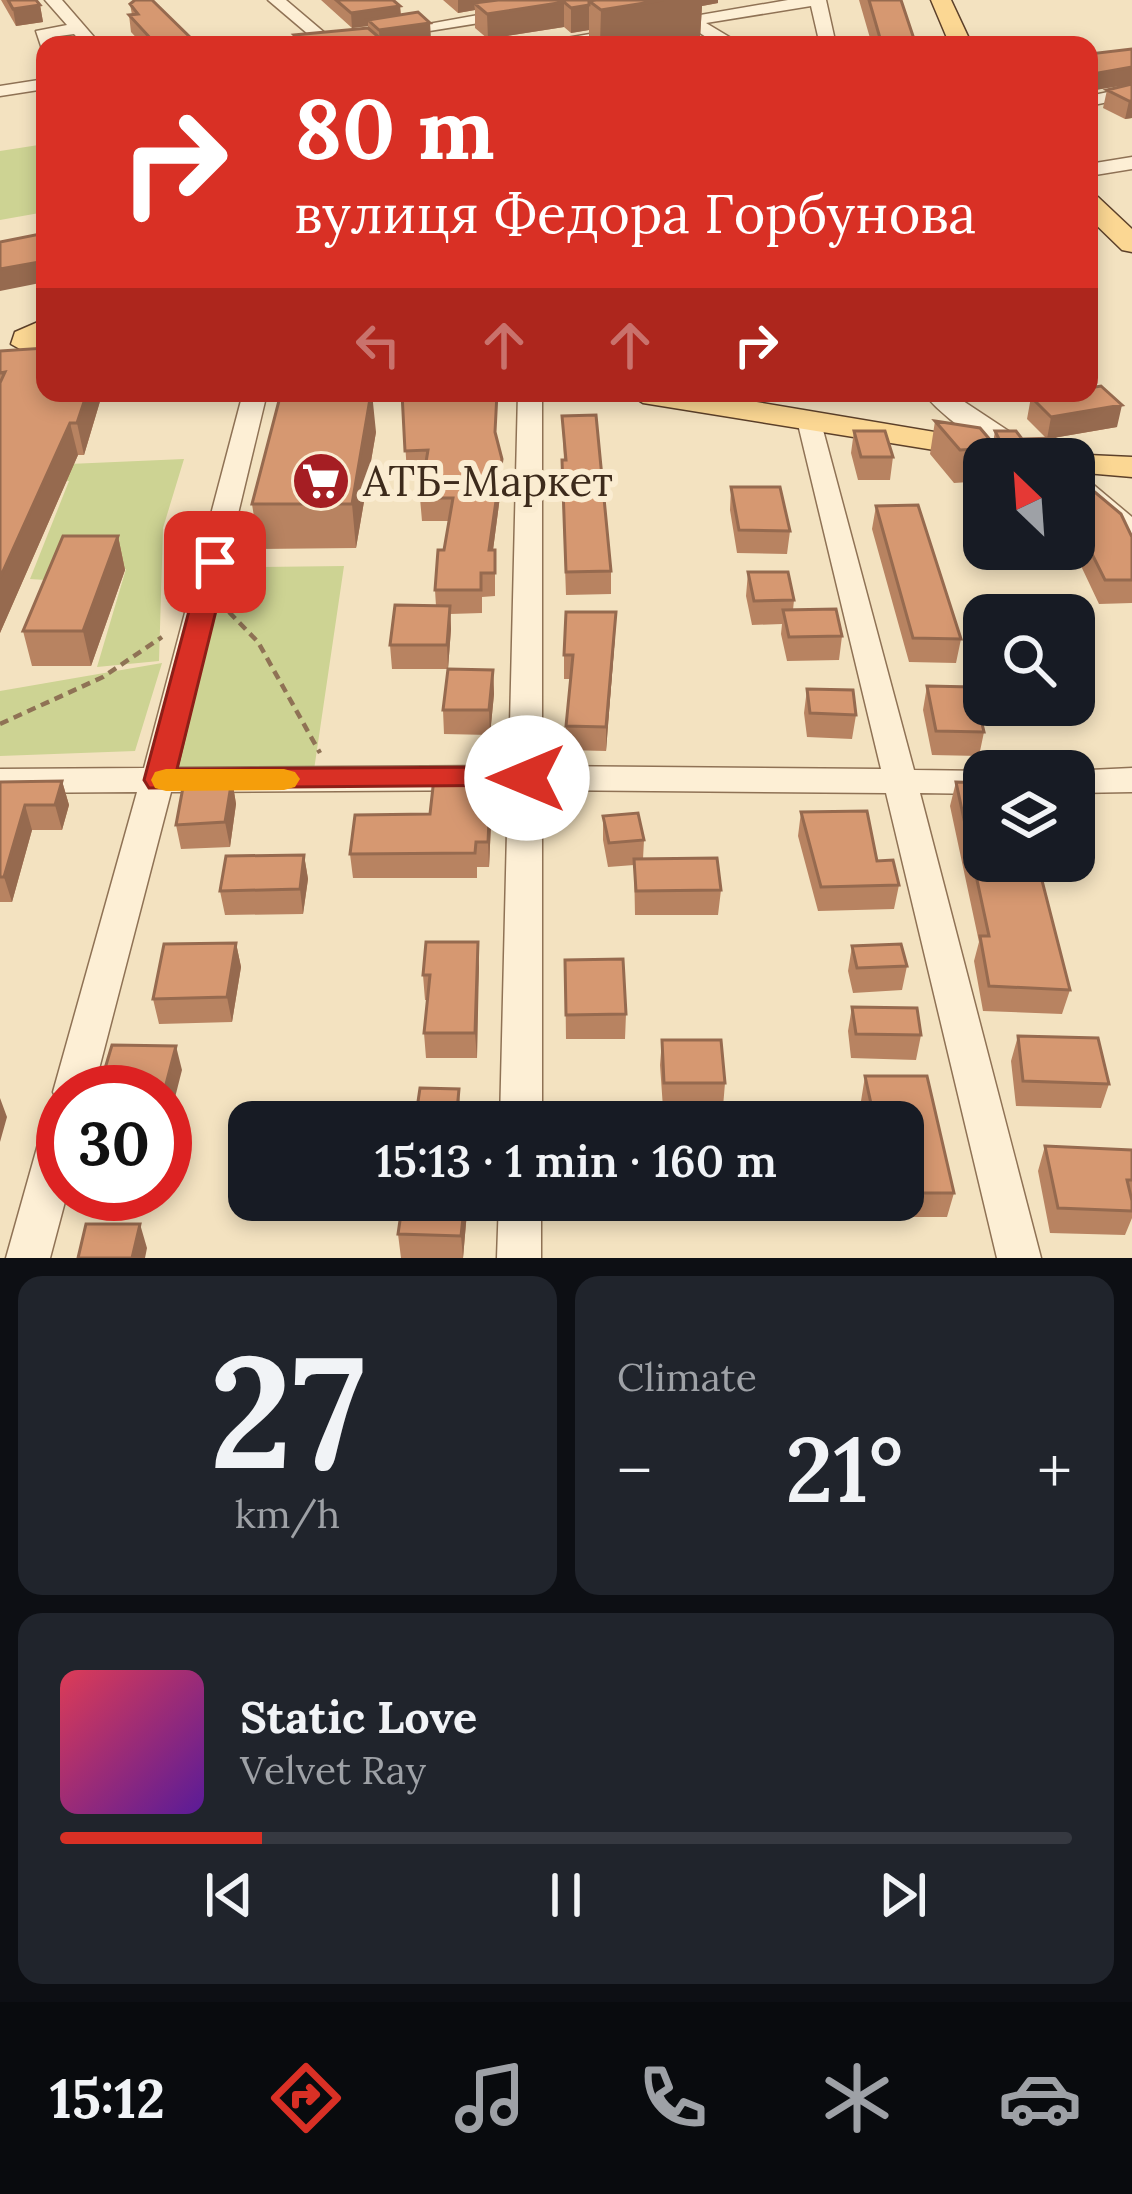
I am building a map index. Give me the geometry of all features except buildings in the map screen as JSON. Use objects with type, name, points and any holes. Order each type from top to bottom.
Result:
[{"type":"main road","points":[[941,0],[957,36]]},
{"type":"main road","points":[[1098,212],[1132,244]]},
{"type":"main road","points":[[0,335],[36,329]]},
{"type":"main road","points":[[0,358],[36,356]]},
{"type":"main road","points":[[699,402],[963,445]]},
{"type":"main road","points":[[1095,464],[1132,467]]},
{"type":"street","points":[[53,0],[85,36]]},
{"type":"street","points":[[276,0],[320,36]]},
{"type":"street","points":[[490,0],[510,14]]},
{"type":"street","points":[[601,36],[818,0],[826,36]]},
{"type":"street","points":[[372,35],[530,12]]},
{"type":"street","points":[[600,13],[627,31]]},
{"type":"street","points":[[692,21],[717,36]]},
{"type":"street","points":[[43,36],[79,28]]},
{"type":"street","points":[[0,76],[36,70]]},
{"type":"street","points":[[0,92],[36,86]]},
{"type":"street","points":[[1098,99],[1132,92]]},
{"type":"street","points":[[1098,169],[1132,163]]},
{"type":"street","points":[[81,1065],[205,606],[253,402]]},
{"type":"street","points":[[521,1101],[530,402]]},
{"type":"street","points":[[947,402],[996,438]]},
{"type":"street","points":[[810,420],[1019,1258]]},
{"type":"street","points":[[1095,500],[1132,531]]},
{"type":"street","points":[[0,781],[963,782]]},
{"type":"street","points":[[1095,781],[1132,781]]},
{"type":"street","points":[[28,1258],[38,1221]]},
{"type":"street","points":[[519,1258],[520,1221]]},
{"type":"path","points":[[0,724],[103,677],[205,606],[258,642],[328,766]]},
{"type":"green space","points":[[36,145],[36,214],[0,220],[0,151]]},
{"type":"green space","points":[[184,459],[163,528],[159,661],[97,667],[126,569],[61,581],[30,579],[69,481],[0,481],[0,467]]},
{"type":"green space","points":[[344,566],[314,770],[170,770],[210,610],[248,598],[261,567]]},
{"type":"green space","points":[[162,663],[135,751],[0,756],[0,691]]},
{"type":"slow traffic","points":[[166,780],[284,779]]},
{"type":"place","name":"АТБ-Маркет","points":[[321,481]]},
{"type":"route","points":[[215,562],[159,780],[527,778]]}]
